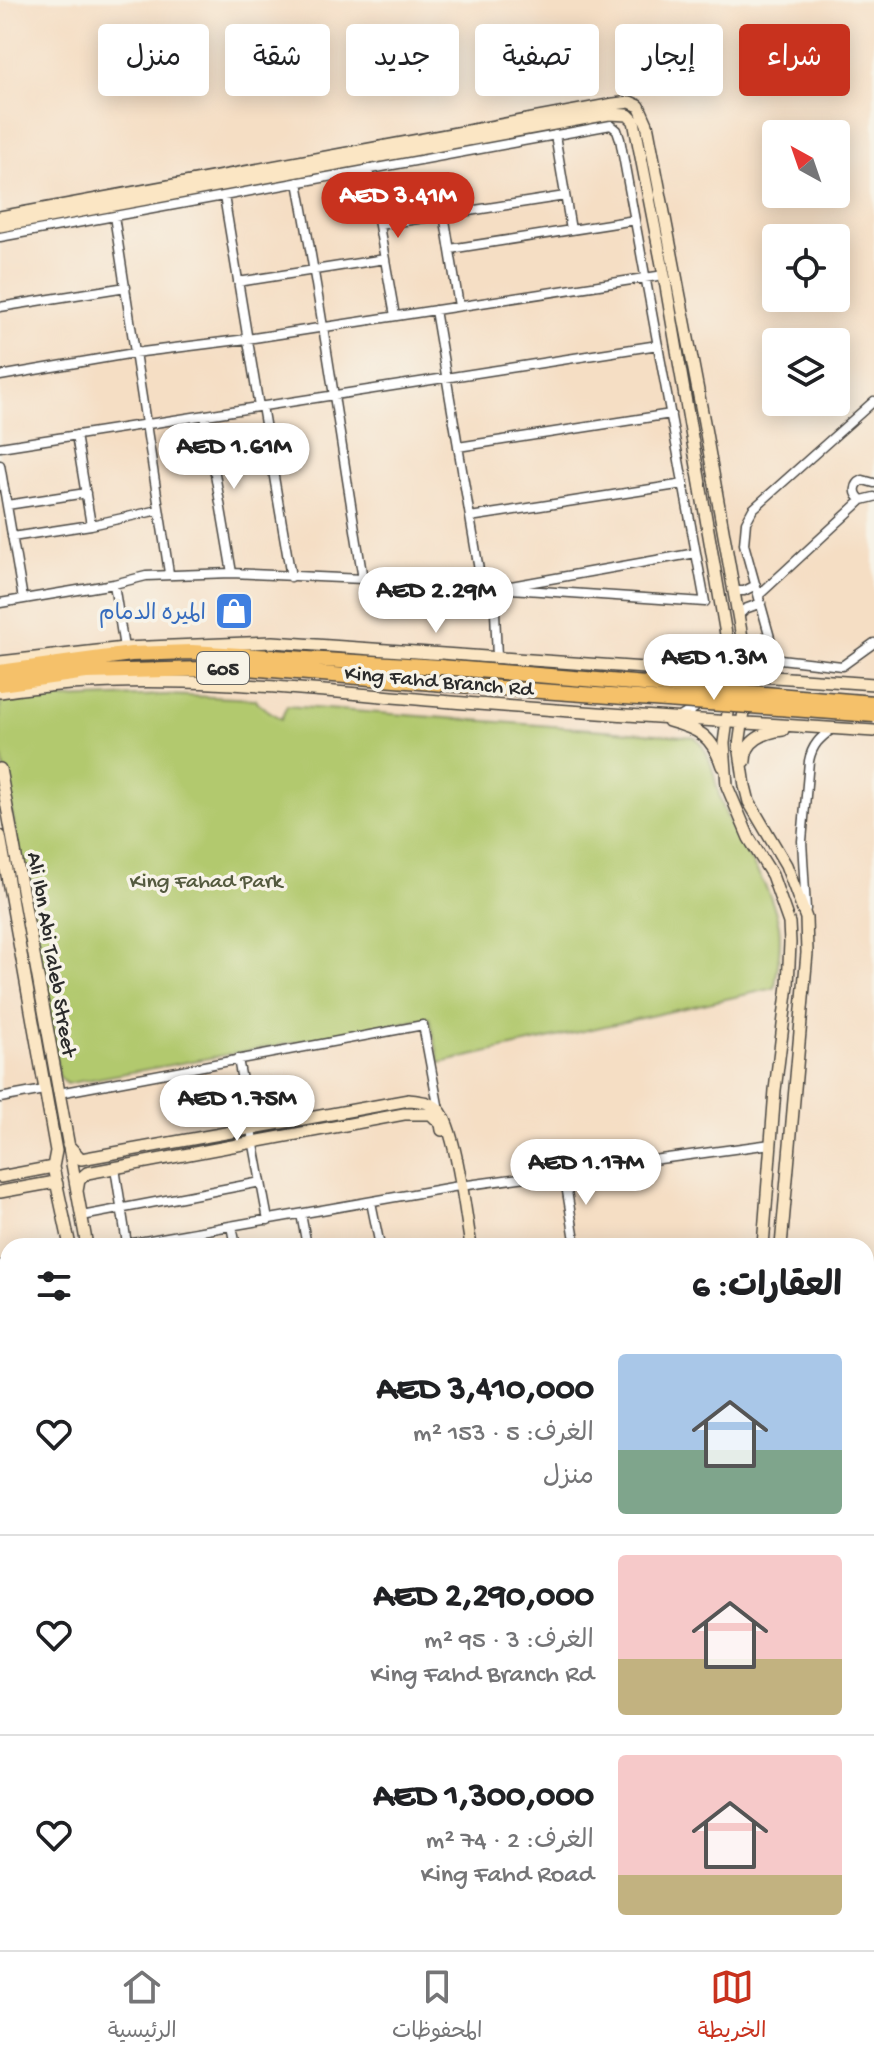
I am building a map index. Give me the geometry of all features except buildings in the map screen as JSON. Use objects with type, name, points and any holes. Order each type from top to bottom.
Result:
[{"type":"highway","points":[[44,665],[125,648],[202,646],[287,657]]},
{"type":"highway","name":"605","points":[[0,672],[131,654],[192,652],[440,667],[874,703]]},
{"type":"highway","points":[[89,681],[247,668]]},
{"type":"highway","name":"605","points":[[0,684],[86,672],[247,668],[874,715]]},
{"type":"street","points":[[0,217],[614,104],[635,104],[642,110],[749,677],[739,745],[745,786],[749,802],[786,865],[806,918]]},
{"type":"street","points":[[0,226],[618,113],[628,115],[637,127],[733,675],[725,721],[727,786]]},
{"type":"street","points":[[0,237],[611,125],[617,130],[635,220],[705,602],[363,579],[169,573],[0,603]]},
{"type":"street","points":[[555,135],[571,230]]},
{"type":"street","points":[[369,169],[395,316]]},
{"type":"street","points":[[298,182],[315,270],[363,579]]},
{"type":"street","points":[[224,196],[291,577]]},
{"type":"street","points":[[379,225],[565,196]]},
{"type":"street","points":[[444,214],[459,306]]},
{"type":"street","points":[[114,216],[169,573]]},
{"type":"street","points":[[450,249],[635,220]]},
{"type":"street","points":[[238,282],[385,259]]},
{"type":"street","points":[[0,376],[134,353],[322,328],[664,275]]},
{"type":"street","points":[[0,307],[126,287]]},
{"type":"street","points":[[435,310],[482,588]]},
{"type":"street","points":[[0,447],[658,345]]},
{"type":"street","points":[[874,401],[753,509],[746,522],[744,544],[774,652],[780,659],[842,666],[874,643]]},
{"type":"street","points":[[458,447],[671,414]]},
{"type":"street","points":[[205,415],[232,573]]},
{"type":"street","points":[[76,435],[91,525]]},
{"type":"street","points":[[0,465],[23,599]]},
{"type":"street","points":[[862,500],[856,493],[858,483],[867,479],[874,483]]},
{"type":"street","points":[[470,517],[684,484]]},
{"type":"street","points":[[7,505],[86,493]]},
{"type":"street","points":[[738,616],[862,500],[874,497]]},
{"type":"street","points":[[12,537],[91,525],[159,510]]},
{"type":"street","points":[[494,589],[696,553]]},
{"type":"street","points":[[114,584],[125,648]]},
{"type":"street","points":[[494,589],[497,657]]},
{"type":"street","points":[[734,591],[759,594]]},
{"type":"street","name":"King Fahd Branch Rd","points":[[0,662],[125,648],[273,642],[874,684]]},
{"type":"street","points":[[680,717],[695,708],[699,696],[697,682],[691,672]]},
{"type":"street","name":"King Fahd Branch Rd","points":[[0,692],[89,681],[279,685],[440,701],[874,731]]},
{"type":"street","points":[[0,701],[28,688]]},
{"type":"street","points":[[641,714],[693,728],[717,752],[727,786],[749,838],[772,875],[789,923],[788,985],[764,1238]]},
{"type":"street","points":[[745,786],[745,754],[750,744],[768,732],[804,727]]},
{"type":"street","points":[[782,1238],[807,953],[802,841],[809,761],[817,741],[832,729]]},
{"type":"street","name":"Ali Ibn Abi Taleb Street","points":[[0,769],[86,1238]]},
{"type":"street","name":"Ali Ibn Abi Taleb Street","points":[[0,836],[6,903],[56,1151],[53,1167],[57,1184]]},
{"type":"street","points":[[59,1093],[423,1025],[439,1110],[451,1138],[463,1238]]},
{"type":"street","points":[[238,1059],[268,1220]]},
{"type":"street","points":[[0,1098],[44,1090]]},
{"type":"street","points":[[68,1145],[81,1159],[409,1100],[424,1102],[439,1110]]},
{"type":"street","points":[[77,1191],[79,1180],[87,1173],[404,1114],[431,1114],[441,1124],[469,1238]]},
{"type":"street","points":[[180,1238],[456,1187],[771,1144]]},
{"type":"street","points":[[0,1177],[53,1167]]},
{"type":"street","points":[[115,1168],[126,1238]]},
{"type":"street","points":[[564,1173],[575,1238]]},
{"type":"street","points":[[82,1216],[261,1182]]},
{"type":"street","points":[[0,1192],[57,1184],[68,1238]]},
{"type":"street","points":[[371,1202],[378,1238]]},
{"type":"street","points":[[301,1214],[306,1238]]},
{"type":"street","points":[[232,1226],[234,1238]]},
{"type":"green space","name":"King Fahad Park","points":[[167,695],[256,699],[257,703],[281,719],[287,706],[695,737],[710,760],[728,820],[775,909],[780,941],[775,988],[440,1063],[429,1018],[66,1084],[59,1076],[0,746],[0,703]]},
{"type":"place","name":"الميره الدمام","points":[[234,611]]}]
